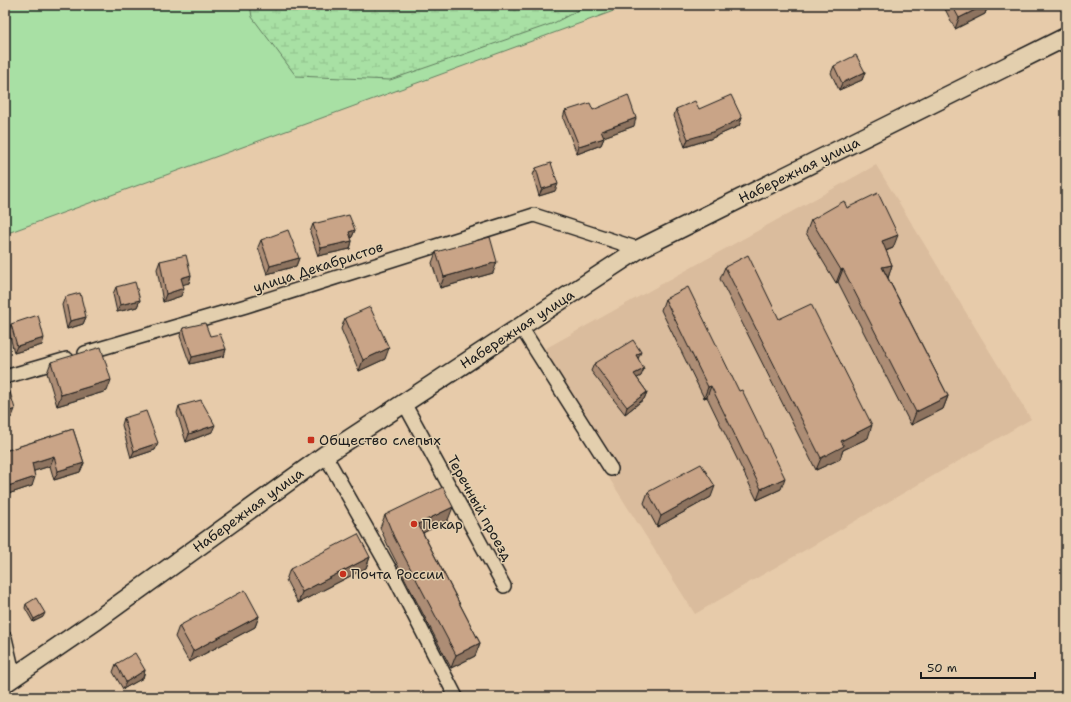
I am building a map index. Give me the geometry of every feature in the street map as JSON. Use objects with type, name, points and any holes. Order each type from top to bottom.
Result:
[{"type":"main road","name":"Набережная улица","points":[[9,680],[97,620],[325,455],[639,249],[1066,37]]},
{"type":"street","name":"улица Декабристов","points":[[5,377],[254,304],[534,215],[639,249]]},
{"type":"street","points":[[521,327],[611,469]]},
{"type":"street","name":"Теречный проезд","points":[[404,403],[504,586]]},
{"type":"street","points":[[325,455],[397,582],[456,697]]},
{"type":"street","points":[[5,638],[9,680]]},
{"type":"shaded area","points":[[876,165],[1031,419],[695,614],[532,356]]},
{"type":"green space","points":[[5,5],[630,5],[5,234]]},
{"type":"green space","points":[[250,5],[588,5],[554,23],[390,80],[296,76],[252,17]]},
{"type":"building","points":[[952,5],[985,5],[959,18]]},
{"type":"building","points":[[856,55],[865,72],[842,83],[834,66]]},
{"type":"building","points":[[628,95],[636,118],[601,131],[604,138],[579,146],[565,111],[590,103],[593,110]]},
{"type":"building","points":[[731,95],[742,118],[713,132],[688,139],[676,109],[695,101],[699,109]]},
{"type":"building","points":[[551,163],[558,184],[542,189],[536,168]]},
{"type":"building","points":[[878,193],[898,235],[882,241],[892,265],[882,267],[948,396],[916,412],[843,269],[841,270],[811,220],[844,201],[847,208]]},
{"type":"building","points":[[349,215],[355,230],[349,232],[352,241],[321,248],[313,224]]},
{"type":"building","points":[[288,230],[299,258],[270,266],[261,240]]},
{"type":"building","points":[[490,237],[497,262],[444,277],[436,252]]},
{"type":"building","points":[[186,255],[191,275],[181,278],[184,288],[166,294],[160,261]]},
{"type":"building","points":[[748,255],[779,319],[811,304],[872,425],[841,441],[844,446],[821,458],[725,267]]},
{"type":"building","points":[[135,282],[140,300],[120,305],[116,287]]},
{"type":"building","points":[[688,287],[739,391],[742,390],[785,478],[761,489],[711,386],[708,387],[665,299]]},
{"type":"building","points":[[80,293],[86,317],[70,321],[65,297]]},
{"type":"building","points":[[370,307],[389,348],[363,360],[345,318]]},
{"type":"building","points":[[38,315],[44,338],[17,346],[11,324]]},
{"type":"building","points":[[205,323],[210,336],[220,334],[226,349],[192,357],[183,328]]},
{"type":"building","points":[[633,340],[641,352],[636,355],[644,369],[634,374],[647,392],[627,407],[594,364]]},
{"type":"building","points":[[101,347],[111,380],[61,395],[51,362]]},
{"type":"building","points":[[10,392],[15,409],[5,413],[5,393]]},
{"type":"building","points":[[201,400],[215,425],[189,434],[179,406]]},
{"type":"building","points":[[146,411],[158,443],[134,451],[124,418]]},
{"type":"building","points":[[73,429],[84,463],[58,471],[54,456],[32,463],[35,477],[5,487],[5,451]]},
{"type":"building","points":[[701,464],[715,486],[661,516],[648,492]]},
{"type":"building","points":[[443,487],[453,507],[418,524],[480,643],[456,655],[394,537],[385,515]]},
{"type":"building","points":[[358,534],[370,557],[302,592],[290,569]]},
{"type":"building","points":[[245,590],[259,616],[193,651],[179,626]]},
{"type":"building","points":[[36,598],[45,613],[34,619],[26,604]]},
{"type":"building","points":[[135,653],[145,670],[126,682],[116,664]]},
{"type":"place","name":"Общество слепых","points":[[311,440]]},
{"type":"place","name":"Пекар","points":[[414,524]]},
{"type":"place","name":"Почта России","points":[[343,574]]}]
